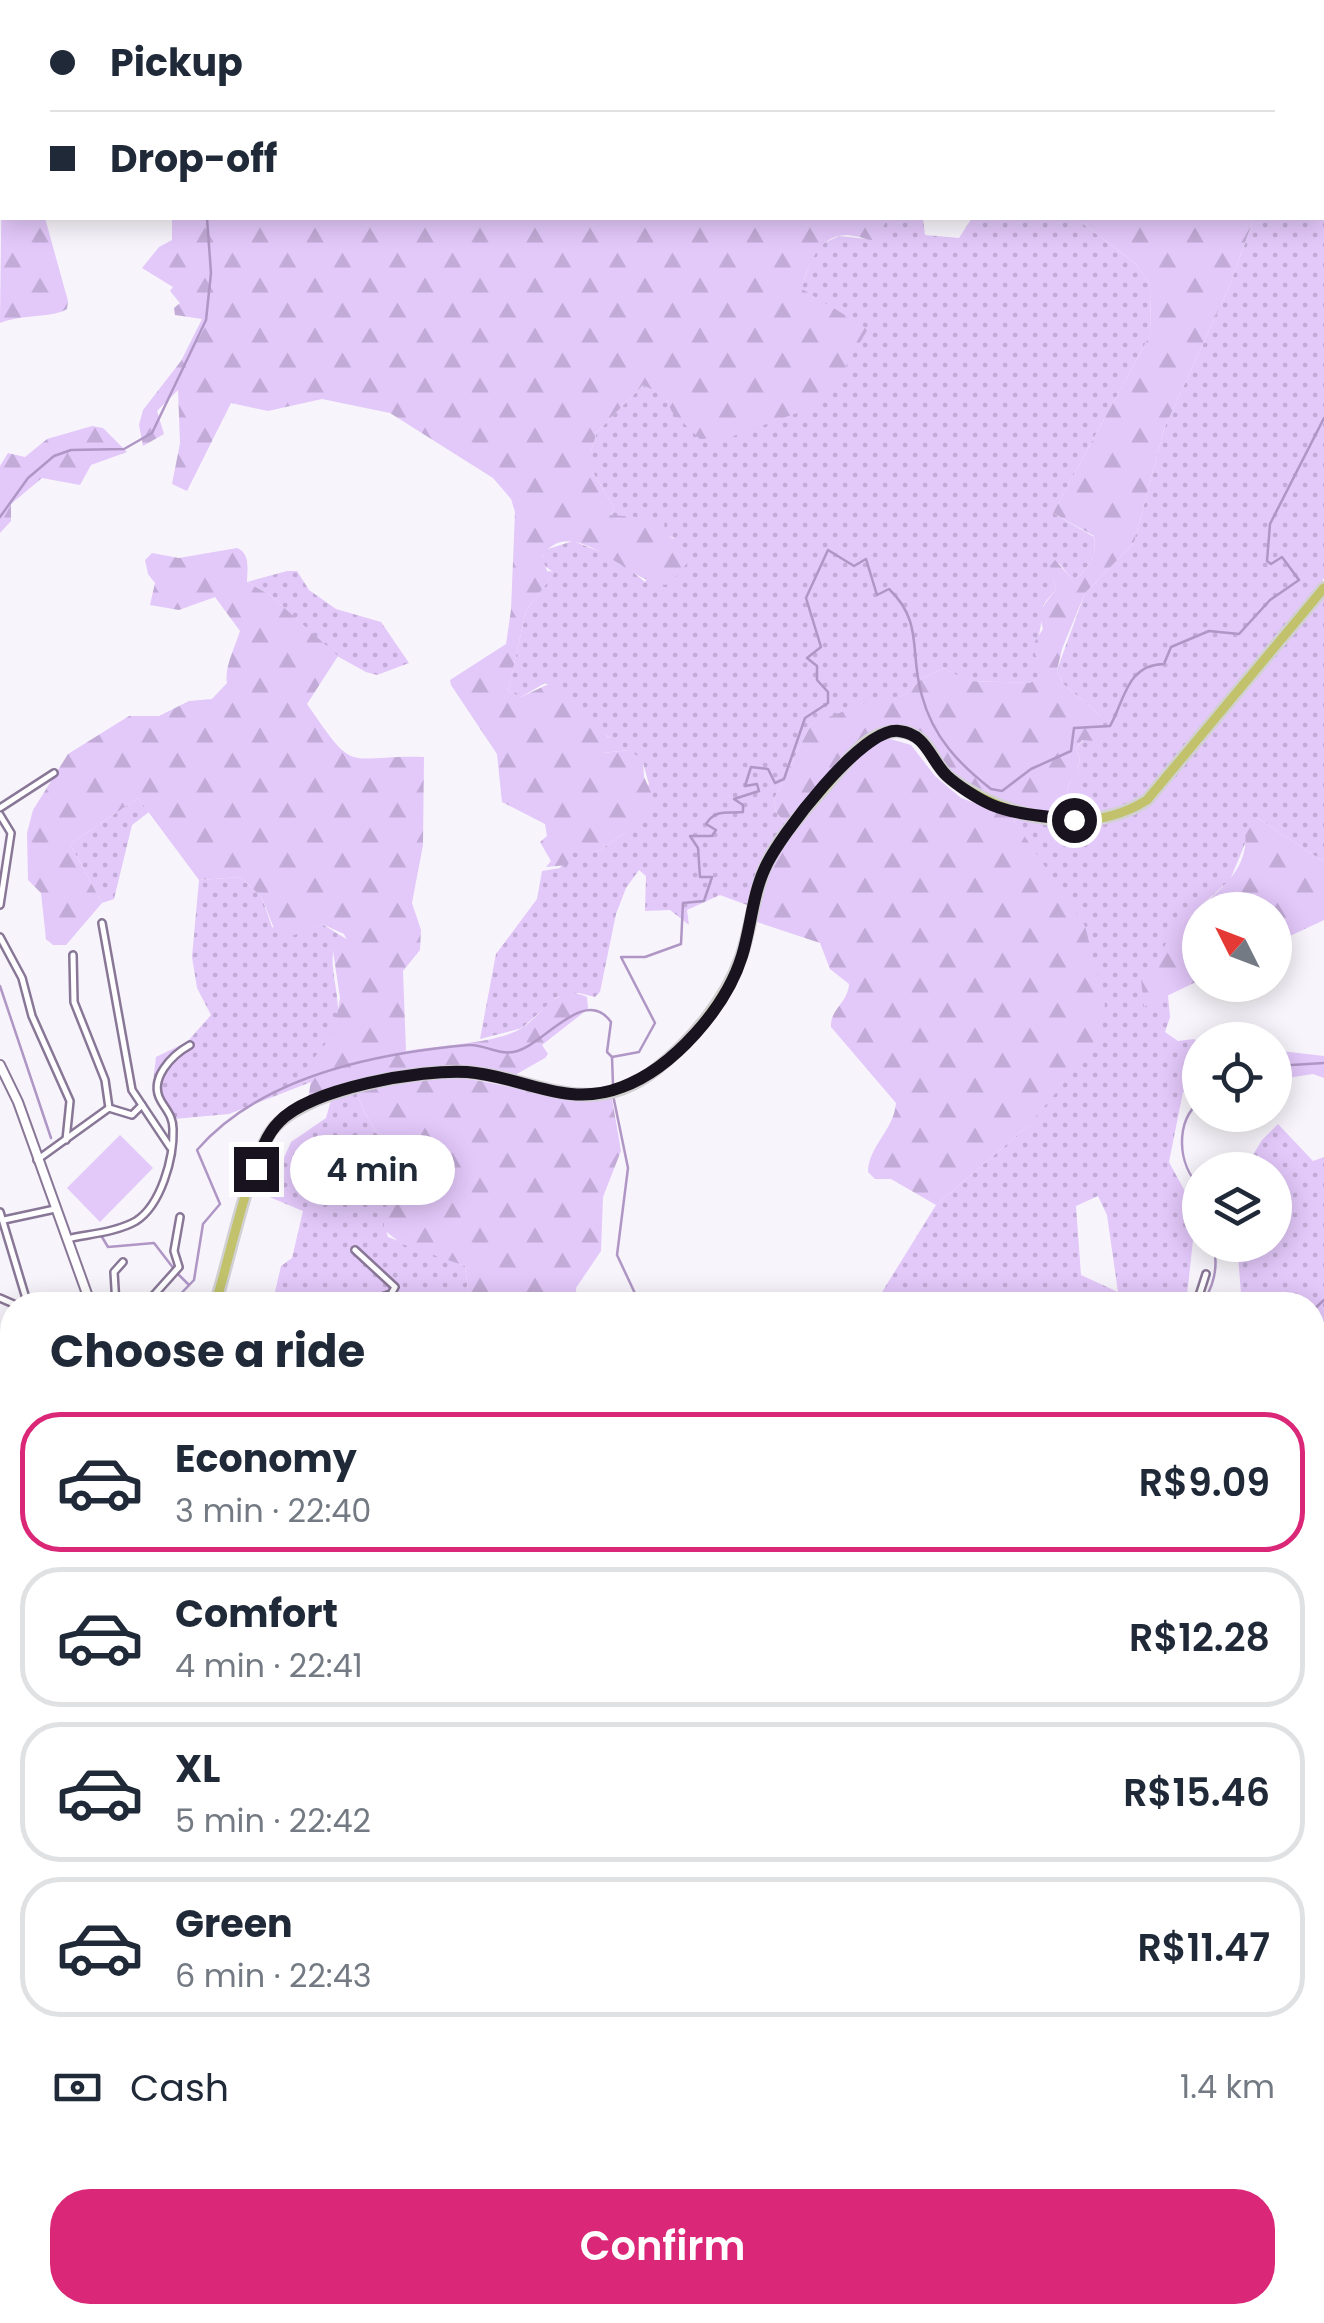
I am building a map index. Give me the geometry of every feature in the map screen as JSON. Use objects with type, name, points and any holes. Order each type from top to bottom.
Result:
[{"type":"main road","points":[[218,1292],[262,1150],[278,1122],[296,1109],[343,1092],[422,1074],[466,1072],[570,1096],[594,1095],[652,1072],[681,1046],[727,987],[742,956],[765,868],[776,846],[841,768],[877,735],[897,730],[918,738],[946,775],[992,805],[1074,820],[1126,813],[1148,800],[1324,588]]},
{"type":"main road","points":[[0,1065],[18,1102],[86,1292]]},
{"type":"street","points":[[0,905],[10,832],[0,812],[54,773]]},
{"type":"street","points":[[102,923],[128,1074],[142,1105],[170,1147]]},
{"type":"street","points":[[0,937],[22,978],[32,1016],[70,1101],[72,1114],[66,1140]]},
{"type":"street","points":[[73,955],[74,1002],[104,1080],[109,1108]]},
{"type":"street","points":[[67,1239],[134,1222],[158,1197],[174,1128],[170,1113],[158,1098],[157,1082],[177,1052],[190,1045]]},
{"type":"street","points":[[109,1108],[132,1115],[142,1105]]},
{"type":"street","points":[[38,1160],[109,1108]]},
{"type":"street","points":[[3,1220],[55,1209]]},
{"type":"street","points":[[0,1212],[24,1292]]},
{"type":"street","points":[[156,1292],[179,1266],[174,1250],[180,1218]]},
{"type":"street","points":[[355,1250],[394,1287],[391,1292]]},
{"type":"street","points":[[115,1292],[114,1272],[122,1262]]},
{"type":"street","points":[[1200,1292],[1206,1274]]},
{"type":"street","points":[[0,1756],[0,1786]]},
{"type":"green space","points":[[1,220],[46,220],[67,309],[0,323]]},
{"type":"green space","points":[[172,220],[886,220],[878,240],[843,235],[825,243],[808,269],[802,289],[868,329],[824,403],[731,437],[700,439],[672,412],[665,396],[643,385],[597,432],[591,469],[614,508],[610,515],[664,519],[665,534],[679,542],[688,562],[670,584],[641,577],[606,555],[571,541],[556,544],[542,556],[547,571],[555,572],[526,611],[508,691],[521,697],[553,682],[608,737],[617,739],[603,753],[630,750],[643,761],[644,777],[654,799],[625,833],[597,852],[574,846],[568,865],[546,867],[551,861],[540,842],[547,836],[545,824],[502,802],[497,754],[451,685],[450,680],[506,644],[515,512],[511,499],[493,478],[390,413],[322,399],[268,411],[231,403],[187,491],[172,484],[180,443],[178,390],[157,411],[164,434],[143,446],[139,425],[143,410],[181,361],[202,319],[175,315],[174,308],[180,303],[170,291],[173,287],[142,268],[159,247],[172,240]]},
{"type":"green space","points":[[886,220],[923,220],[925,235],[959,238],[971,220],[1082,220],[1136,264],[1151,286],[1150,335],[1053,513],[1094,537],[1094,549],[1089,565],[1077,578],[1071,578],[1059,563],[1052,573],[1056,589],[1043,605],[1038,640],[1044,674],[1030,683],[967,681],[944,668],[923,678],[903,696],[811,724],[774,799],[776,812],[786,824],[762,858],[747,905],[720,895],[687,910],[689,925],[670,910],[645,911],[646,876],[639,870],[626,888],[616,914],[600,992],[595,997],[579,993],[557,997],[522,1028],[480,1039],[496,954],[537,899],[542,871],[560,868],[574,845],[597,852],[625,833],[649,784],[643,763],[630,750],[602,753],[613,739],[555,688],[545,683],[521,697],[508,691],[526,611],[554,573],[540,562],[545,550],[573,541],[616,558],[645,582],[674,538],[610,516],[614,508],[591,469],[597,432],[643,385],[666,396],[667,402],[801,289],[812,257],[822,244],[839,236],[877,240]]},
{"type":"green space","points":[[1253,220],[1324,220],[1324,578],[1313,599],[1146,797],[1116,813],[1061,816],[1070,781],[1077,777],[1080,758],[1076,749],[1101,716],[1062,683],[1057,670],[1085,593],[1134,543],[1164,429],[1229,287]]},
{"type":"green space","points":[[1253,220],[1229,287],[1164,429],[1134,543],[1085,593],[1062,649],[1057,670],[1062,683],[1101,716],[1104,727],[1094,741],[1082,740],[1076,749],[1080,758],[1077,778],[1070,781],[1061,816],[1005,805],[964,789],[906,733],[861,742],[786,824],[776,812],[774,799],[811,724],[875,699],[903,696],[923,678],[944,668],[968,681],[1030,683],[1043,674],[1032,646],[1043,629],[1039,612],[1056,589],[1050,566],[1055,560],[1071,578],[1077,578],[1089,565],[1094,549],[1094,536],[1053,513],[1150,335],[1151,286],[1136,264],[1082,223]]},
{"type":"green space","points":[[92,426],[103,428],[127,452],[91,465],[80,485],[42,478],[11,504],[11,521],[0,533],[0,466],[8,453],[25,457],[47,439]]},
{"type":"green space","points":[[237,548],[246,558],[247,582],[270,595],[338,656],[307,704],[335,743],[354,757],[365,759],[424,757],[423,845],[412,903],[421,930],[420,950],[403,971],[406,1051],[497,1038],[522,1028],[558,997],[576,993],[587,997],[588,1009],[542,1045],[548,1054],[545,1058],[508,1079],[430,1070],[383,1077],[308,1101],[314,1058],[334,1033],[340,998],[333,951],[347,940],[344,934],[322,924],[289,937],[275,931],[262,898],[241,877],[199,880],[138,798],[70,844],[102,903],[66,945],[53,945],[46,939],[41,893],[28,880],[27,833],[33,810],[68,754],[129,716],[159,716],[189,701],[212,699],[227,683],[228,664],[240,631],[215,597],[179,610],[150,605],[155,583],[145,560],[152,553],[179,558]]},
{"type":"green space","points":[[297,571],[309,590],[336,609],[381,622],[409,663],[377,675],[366,672],[337,656],[270,595],[247,582]]},
{"type":"green space","points":[[1324,595],[1324,862],[1256,817],[1230,880],[1216,892],[1182,892],[1182,922],[1152,970],[1144,1006],[1168,995],[1170,1017],[1165,1032],[1182,1040],[1182,1097],[1169,1162],[1182,1186],[1182,1262],[1191,1262],[1187,1292],[1118,1292],[882,1292],[936,1205],[1028,1126],[1031,847],[1011,816],[1080,824],[1113,820],[1145,807]],"holes":[[[1098,1196],[1107,1215],[1118,1292],[1081,1275],[1076,1206]]]},
{"type":"green space","points":[[887,738],[911,745],[935,776],[961,798],[1011,816],[1085,926],[1105,1005],[1096,1045],[1028,1126],[936,1205],[891,1179],[875,1179],[868,1172],[872,1154],[891,1122],[896,1103],[831,1027],[849,984],[830,969],[820,943],[751,920],[769,863],[787,835],[844,768]]},
{"type":"green space","points":[[138,798],[149,812],[132,825],[114,899],[102,903],[70,844]]},
{"type":"green space","points":[[1256,817],[1324,862],[1324,920],[1292,935],[1292,892],[1217,892],[1241,861],[1245,832]]},
{"type":"green space","points":[[241,877],[262,898],[272,927],[289,936],[322,924],[348,940],[333,951],[338,1011],[335,1032],[315,1063],[311,1082],[229,1114],[174,1119],[153,1083],[156,1057],[187,1042],[211,1015],[197,988],[192,957],[199,880]]},
{"type":"green space","points":[[1181,923],[1182,989],[1144,1007],[1141,979]]},
{"type":"green space","points":[[1292,1052],[1324,1056],[1324,1078],[1313,1074],[1292,1077]]},
{"type":"green space","points":[[427,1076],[542,1093],[611,1093],[621,1151],[603,1197],[601,1251],[576,1292],[468,1292],[465,1266],[402,1244],[384,1230],[392,1166],[357,1093]]},
{"type":"green space","points":[[357,1093],[387,1150],[393,1165],[385,1219],[388,1237],[465,1266],[468,1292],[275,1292],[281,1266],[292,1258],[303,1211],[267,1196],[291,1142],[326,1118],[331,1100]]},
{"type":"green space","points":[[1270,1132],[1286,1132],[1313,1161],[1324,1157],[1324,1292],[1241,1292],[1238,1262],[1292,1262],[1292,1152],[1255,1152]]},
{"type":"green space","points":[[120,1135],[153,1168],[100,1222],[67,1188]]},
{"type":"waterway","points":[[0,517],[28,478],[54,456],[71,450],[124,449],[152,433],[206,320],[211,273],[207,220]]},
{"type":"waterway","points":[[612,1057],[639,1052],[655,1023],[621,957],[645,957],[681,944],[683,903],[704,901],[712,877],[700,877],[698,848],[690,836],[712,836],[716,830],[706,824],[714,816],[743,812],[743,805],[734,799],[759,791],[757,784],[745,786],[751,767],[768,769],[775,783],[784,779],[805,718],[828,703],[828,692],[817,680],[817,666],[807,658],[821,647],[806,598],[828,550],[854,566],[866,559],[877,595],[889,589],[900,601],[911,626],[918,680],[933,724],[968,770],[991,789],[1002,791],[1031,769],[1071,751],[1074,728],[1110,726],[1134,677],[1151,666],[1164,664],[1171,647],[1209,631],[1239,634],[1270,600],[1299,580],[1282,557],[1271,564],[1267,561],[1270,524],[1324,418]]},
{"type":"waterway","points":[[0,986],[51,1138]]},
{"type":"waterway","points":[[182,1292],[194,1280],[203,1224],[220,1204],[197,1150],[223,1125],[287,1086],[396,1054],[469,1045],[513,1052],[588,1010],[600,1012],[611,1022],[607,1052],[612,1057],[613,1085]]},
{"type":"waterway","points":[[1292,1065],[1324,1063]]},
{"type":"waterway","points":[[613,1095],[628,1168],[617,1255],[634,1292]]},
{"type":"waterway","points":[[1183,1132],[1183,1152]]},
{"type":"waterway","points":[[102,1237],[108,1247],[154,1243],[174,1269]]},
{"type":"waterway","points":[[1209,1292],[1215,1262]]},
{"type":"waterway","points":[[178,1274],[189,1285]]},
{"type":"route","points":[[256,1169],[268,1135],[286,1115],[326,1097],[360,1088],[422,1074],[466,1072],[500,1077],[547,1092],[594,1095],[652,1072],[681,1046],[727,987],[742,956],[750,914],[776,846],[841,768],[877,735],[897,730],[918,738],[946,775],[992,805],[1074,820]]}]
